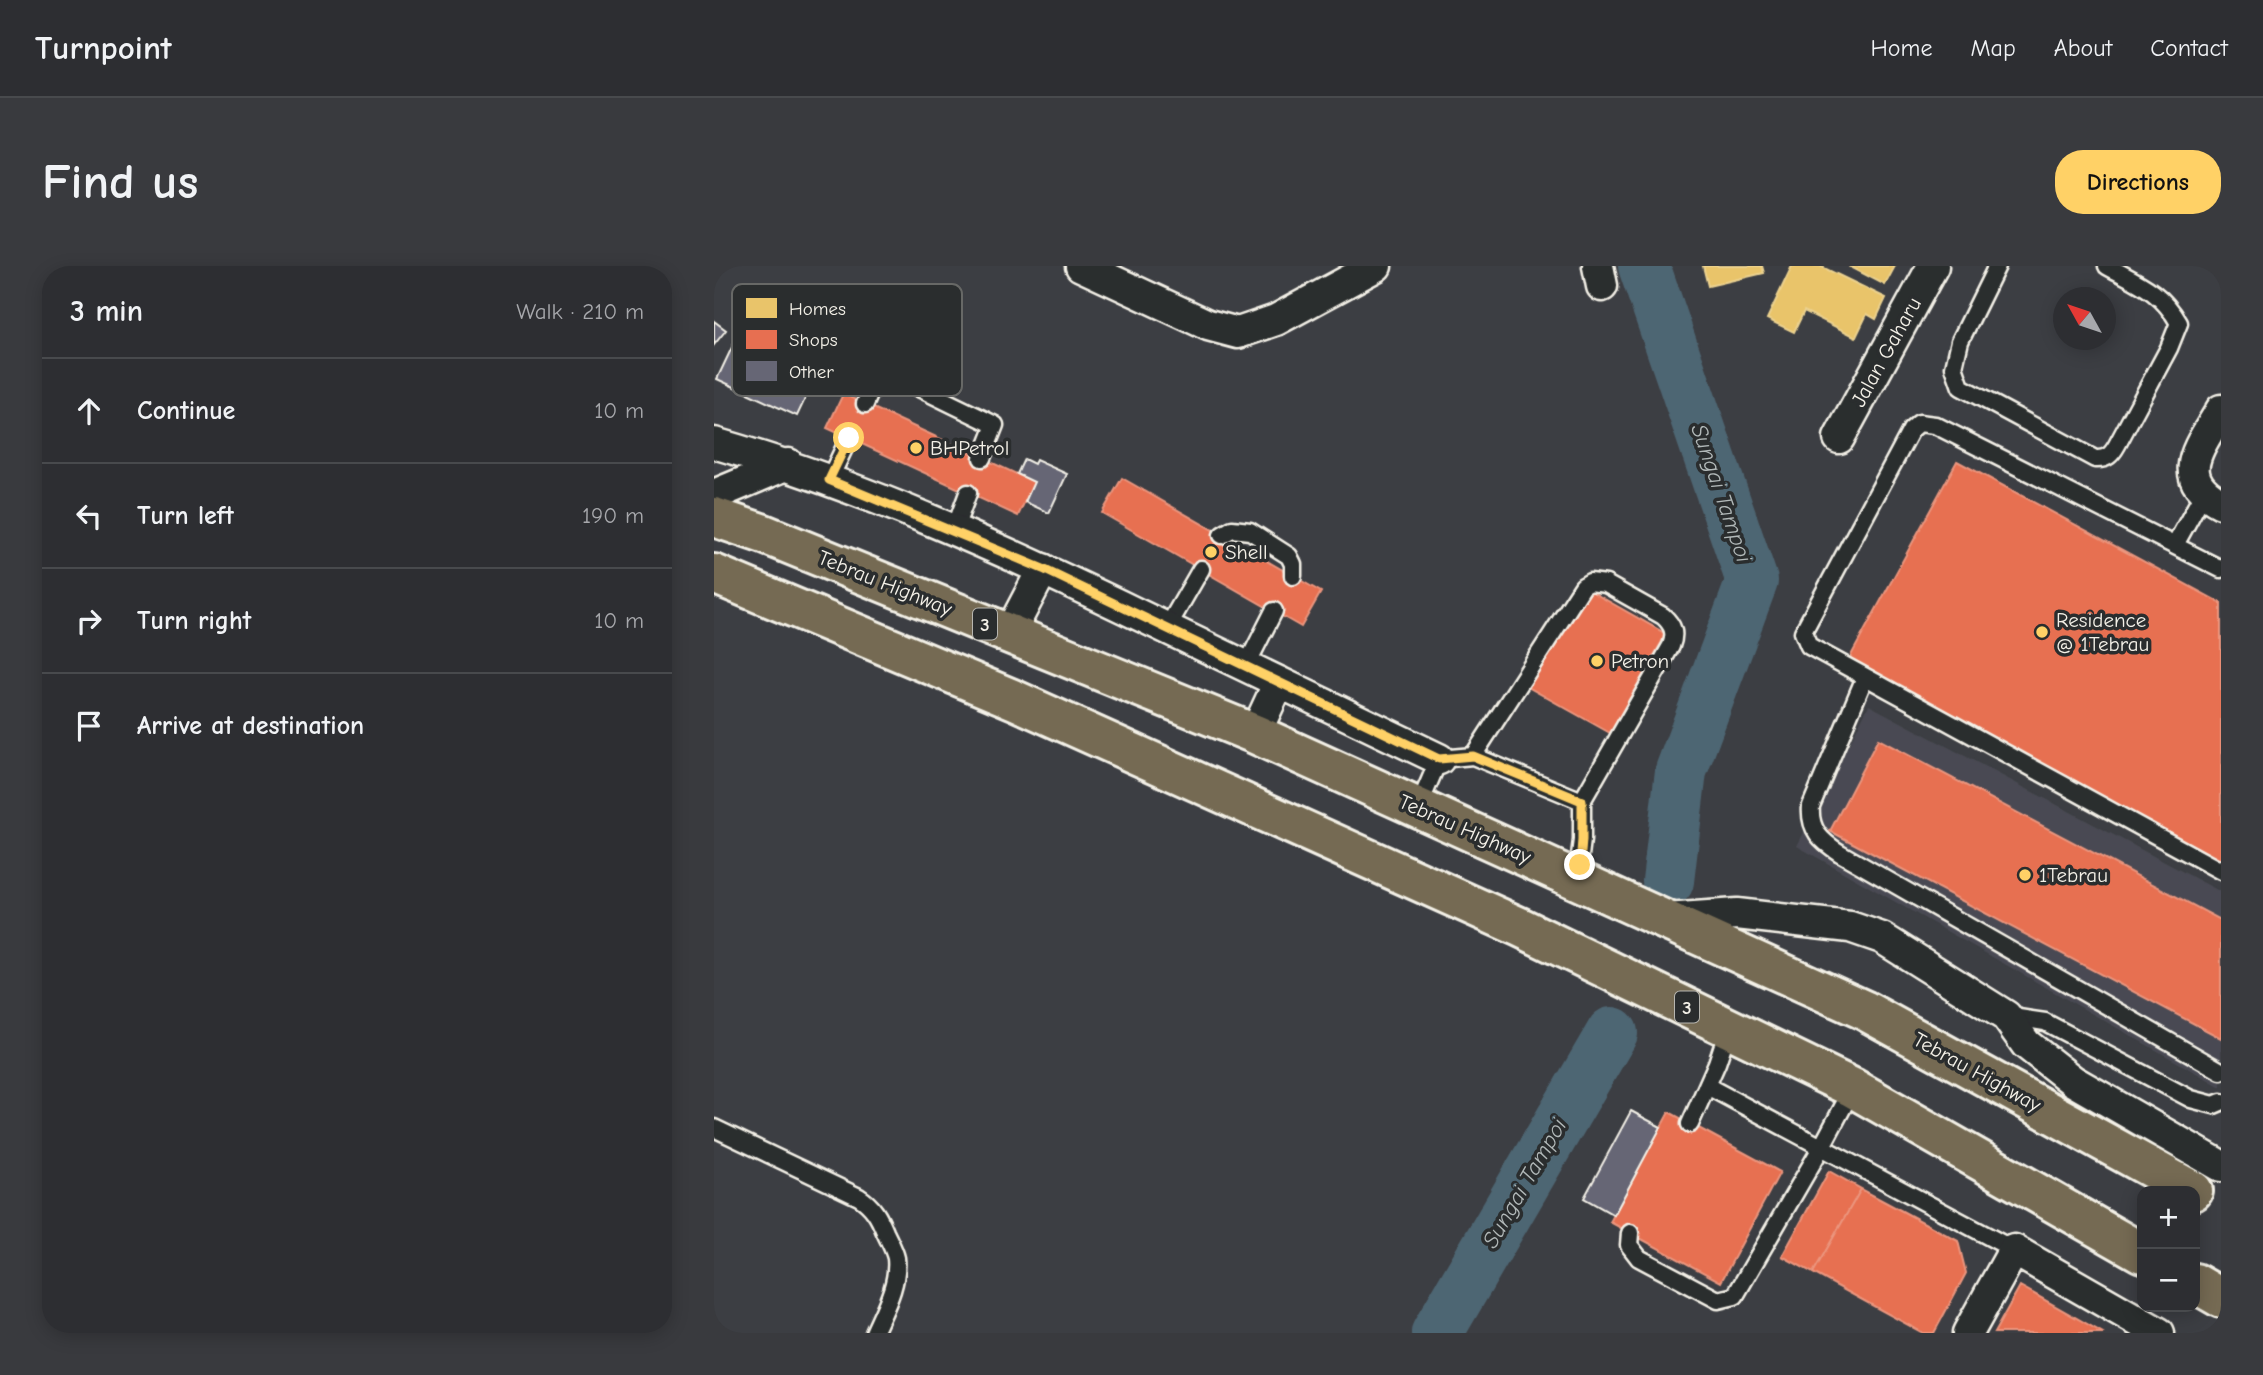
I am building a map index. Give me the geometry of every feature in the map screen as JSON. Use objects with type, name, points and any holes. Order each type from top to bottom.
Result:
[{"type":"highway","name":"Tebrau Highway","points":[[714,517],[764,534],[1255,734],[1666,919],[1864,1010],[2183,1186]]},
{"type":"highway","name":"3","points":[[714,574],[1103,740],[1520,927],[1853,1088],[2137,1250]]},
{"type":"highway","name":"Tebrau Highway","points":[[2200,1195],[2221,1207]]},
{"type":"highway","points":[[2200,1286],[2221,1298]]},
{"type":"street","points":[[1081,266],[1209,325],[1238,333],[1276,320],[1377,266]]},
{"type":"street","name":"Jalan Gaharu","points":[[1839,438],[1933,266]]},
{"type":"street","points":[[2212,498],[2196,482],[2192,462],[2221,410]]},
{"type":"street","points":[[714,443],[788,464],[1043,569],[1439,759]]},
{"type":"street","points":[[714,495],[788,464]]},
{"type":"street","points":[[1009,634],[1043,569]]},
{"type":"street","points":[[1255,734],[1279,682]]},
{"type":"street","points":[[1666,919],[1737,914],[1850,927],[1882,937],[2006,1016],[2025,1044],[2073,1081],[2221,1167]]},
{"type":"street","points":[[1968,1333],[2014,1250],[2159,1333]]},
{"type":"lane","points":[[1997,266],[1960,341],[1954,368],[1961,387],[2095,459],[2109,456],[2118,445],[2169,348],[2179,323],[2169,305],[2154,291],[2107,266]]},
{"type":"lane","points":[[865,404],[868,396]]},
{"type":"lane","points":[[935,396],[995,425],[982,458]]},
{"type":"lane","points":[[2221,569],[1935,425],[1919,423],[1911,430],[1804,632],[1809,646],[2221,871]]},
{"type":"lane","points":[[829,480],[849,438]]},
{"type":"lane","points":[[954,531],[968,493]]},
{"type":"lane","points":[[2175,545],[2212,498]]},
{"type":"lane","points":[[1222,535],[1232,529],[1250,531],[1289,556],[1293,564],[1293,576]]},
{"type":"lane","points":[[1167,628],[1201,569]]},
{"type":"lane","points":[[1473,756],[1577,592],[1590,582],[1606,584],[1663,616],[1674,629],[1674,638],[1582,801],[1582,840],[1577,879]]},
{"type":"lane","points":[[1245,666],[1274,611]]},
{"type":"lane","points":[[1866,677],[1811,806],[1810,819],[1815,833],[1840,853],[2221,1071]]},
{"type":"lane","points":[[1418,808],[1439,759],[1473,756],[1582,801]]},
{"type":"lane","points":[[2006,1016],[2045,1022],[2191,1099],[2214,1105],[2221,1102]]},
{"type":"lane","points":[[1690,1124],[1729,1027]]},
{"type":"lane","points":[[1707,1086],[2014,1250]]},
{"type":"lane","points":[[1630,1233],[1629,1245],[1639,1258],[1718,1300],[1735,1296],[1853,1088]]},
{"type":"lane","points":[[714,1128],[869,1203],[880,1219],[895,1256],[896,1274],[874,1333]]},
{"type":"shaded area","points":[[1869,705],[2221,892],[2221,1087],[1797,846]]},
{"type":"building: Homes","points":[[1703,266],[1762,266],[1764,273],[1708,286]]},
{"type":"building: Homes","points":[[1792,266],[1820,266],[1886,298],[1876,319],[1867,314],[1856,337],[1804,311],[1794,332],[1767,319]]},
{"type":"building: Homes","points":[[1849,266],[1895,266],[1885,285]]},
{"type":"building: Homes","points":[[1937,522],[1950,530],[1953,526],[1966,534],[1970,526],[2070,580],[2064,591],[2108,615],[2105,620],[2140,638],[2087,735],[2055,717],[2049,728],[1901,648],[1904,641],[1894,637],[1896,633],[1882,625],[1899,593],[1920,604],[1923,599],[1933,604],[1947,580],[1938,575],[1941,569],[1918,557]]},
{"type":"building: Homes","points":[[2206,665],[2221,673],[2221,803],[2186,785],[2189,781],[2154,762]]},
{"type":"building: Shops","name":"BHPetrol","points":[[842,396],[847,396],[1034,482],[1018,516],[827,428]]},
{"type":"building: Shops","name":"Residence @ 1Tebrau","points":[[1957,461],[2221,603],[2221,862],[1848,661]]},
{"type":"building: Shops","name":"Shell","points":[[1122,478],[1321,592],[1301,627],[1102,513]]},
{"type":"building: Shops","name":"Petron","points":[[1585,588],[1666,634],[1610,733],[1528,687]]},
{"type":"building: Shops","name":"1Tebrau","points":[[1878,739],[2221,920],[2221,1038],[1830,831]]},
{"type":"building: Shops","points":[[1669,1112],[1780,1172],[1721,1282],[1610,1222]]},
{"type":"building: Shops","points":[[1829,1171],[1861,1189],[1813,1273],[1782,1256]]},
{"type":"building: Shops","points":[[1861,1189],[1958,1241],[1966,1273],[1934,1333],[1923,1333],[1813,1273]]},
{"type":"building: Shops","points":[[2020,1286],[2103,1333],[1994,1333]]},
{"type":"building: Other","points":[[714,321],[726,330],[714,345]]},
{"type":"building: Other","points":[[732,347],[732,386],[717,379]]},
{"type":"building: Other","points":[[754,396],[806,396],[797,416]]},
{"type":"building: Other","points":[[1024,459],[1034,464],[1036,460],[1067,474],[1049,513],[1025,502],[1034,482],[1017,474]]},
{"type":"building: Other","points":[[1631,1111],[1661,1127],[1614,1215],[1584,1198]]},
{"type":"waterway","name":"Sungai Tampoi","points":[[1644,266],[1752,581],[1681,771],[1668,881]]},
{"type":"waterway","name":"Sungai Tampoi","points":[[1437,1333],[1612,1033]]},
{"type":"place","name":"BHPetrol","points":[[916,448]]},
{"type":"place","name":"Shell","points":[[1211,552]]},
{"type":"place","name":"Residence @ 1Tebrau","points":[[2042,632]]},
{"type":"place","name":"Petron","points":[[1597,661]]},
{"type":"place","name":"1Tebrau","points":[[2025,875]]},
{"type":"route","points":[[849,438],[829,480],[1043,569],[1439,759],[1473,756],[1582,801],[1580,865]]}]
